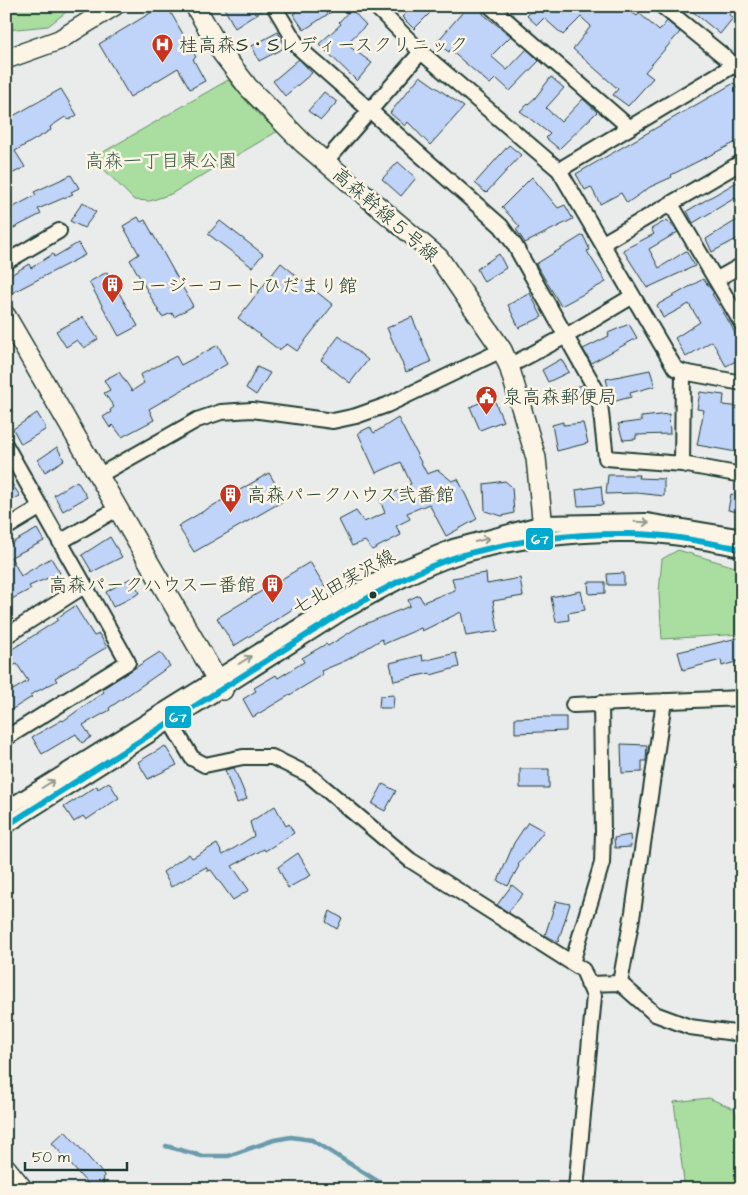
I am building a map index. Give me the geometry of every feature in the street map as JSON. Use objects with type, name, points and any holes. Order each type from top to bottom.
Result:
[{"type":"street","points":[[6,59],[59,40],[114,6]]},
{"type":"street","name":"高森幹線５号線","points":[[195,6],[222,53],[248,87],[276,117],[325,162],[439,258],[505,358],[536,458],[543,531]]},
{"type":"street","points":[[274,6],[299,48],[501,226],[514,244],[599,395],[606,458],[682,464],[742,475]]},
{"type":"street","points":[[490,6],[629,127]]},
{"type":"street","points":[[559,170],[629,127],[738,68],[662,6]]},
{"type":"street","points":[[376,7],[421,52],[559,170],[675,368],[683,372],[742,383]]},
{"type":"street","points":[[325,162],[421,52]]},
{"type":"street","points":[[603,244],[742,162]]},
{"type":"street","points":[[671,204],[742,324]]},
{"type":"street","points":[[6,262],[59,230]]},
{"type":"street","points":[[717,279],[742,265]]},
{"type":"street","points":[[98,476],[197,420],[221,412],[252,410],[333,421],[356,416],[566,336],[633,296]]},
{"type":"street","points":[[6,316],[117,510],[220,684],[171,723],[6,826]]},
{"type":"street","points":[[682,464],[683,372]]},
{"type":"street","points":[[6,446],[128,662],[6,738]]},
{"type":"street","points":[[6,528],[41,507]]},
{"type":"street","points":[[60,542],[117,510]]},
{"type":"street","name":"七北田実沢線","points":[[6,809],[220,684],[335,604],[388,574],[453,548],[543,531],[646,521],[742,538]]},
{"type":"street","points":[[543,531],[629,534],[685,539],[742,549]]},
{"type":"street","points":[[6,636],[84,586]]},
{"type":"street","points":[[574,705],[742,698]]},
{"type":"street","points":[[620,983],[633,912],[664,701]]},
{"type":"street","points":[[572,963],[602,863],[601,704]]},
{"type":"street","points":[[171,723],[192,758],[205,764],[243,757],[272,757],[309,775],[410,860],[583,970],[594,996],[576,1189]]},
{"type":"street","points":[[588,984],[620,983],[655,1014],[690,1028],[742,1034]]},
{"type":"street","points":[[6,1168],[23,1189]]},
{"type":"green space","points":[[6,6],[74,6],[48,26],[6,30]]},
{"type":"green space","name":"高森一丁目東公園","points":[[228,80],[260,116],[278,131],[171,194],[150,201],[134,200],[93,158]]},
{"type":"green space","points":[[678,550],[742,569],[742,634],[662,639],[659,593],[662,559]]},
{"type":"green space","points":[[709,1098],[734,1109],[742,1130],[742,1189],[682,1189],[684,1181],[674,1102]]},
{"type":"building","points":[[162,6],[167,6],[196,57],[193,59],[205,81],[190,89],[178,68],[130,97],[99,44]]},
{"type":"building","points":[[223,6],[265,6],[266,8],[235,28]]},
{"type":"building","points":[[304,6],[340,6],[304,30],[293,14]]},
{"type":"building","points":[[413,6],[424,6],[430,13],[414,29],[402,17]]},
{"type":"building","points":[[468,6],[481,6],[483,14],[511,36],[491,56],[507,70],[527,49],[539,61],[510,91],[496,78],[490,84],[450,50],[449,52],[436,43]]},
{"type":"building","points":[[530,6],[623,6],[637,16],[639,13],[659,31],[667,21],[680,32],[645,72],[653,78],[628,106],[613,95],[618,89],[573,49],[591,26],[581,17],[563,35],[544,18],[537,25],[527,16],[533,9]]},
{"type":"building","points":[[686,6],[737,6],[729,15],[733,18],[720,34]]},
{"type":"building","points":[[351,9],[366,25],[346,44],[372,63],[357,81],[319,44],[341,24],[339,22]]},
{"type":"building","points":[[278,32],[286,47],[259,61],[252,46]]},
{"type":"building","points":[[299,59],[312,73],[285,96],[273,81]]},
{"type":"building","points":[[420,76],[464,107],[430,145],[408,122],[405,126],[390,113]]},
{"type":"building","points":[[551,77],[564,88],[546,108],[561,122],[583,99],[597,112],[559,149],[546,138],[550,134],[520,111],[535,98]]},
{"type":"building","points":[[734,83],[742,96],[742,139],[671,175],[672,177],[650,187],[627,203],[621,193],[600,204],[591,187],[585,190],[576,174]]},
{"type":"building","points":[[61,89],[77,115],[69,120],[65,117],[50,127],[51,130],[15,151],[25,167],[6,177],[6,120]]},
{"type":"building","points":[[324,92],[337,102],[321,120],[308,111]]},
{"type":"building","points":[[509,145],[521,155],[486,193],[475,183]]},
{"type":"building","points":[[398,162],[416,178],[401,196],[382,179]]},
{"type":"building","points":[[71,175],[79,188],[71,192],[73,194],[38,209],[41,214],[6,232],[6,211],[36,195],[34,192]]},
{"type":"building","points":[[532,177],[558,208],[565,205],[573,219],[525,243],[516,229],[520,227],[502,207]]},
{"type":"building","points":[[742,179],[742,210],[735,198],[693,223],[687,211]]},
{"type":"building","points":[[83,202],[96,212],[84,228],[70,221]]},
{"type":"building","points":[[138,217],[141,222],[145,220],[193,306],[174,317],[172,313],[162,317],[130,260],[139,254],[123,226]]},
{"type":"building","points":[[742,217],[742,236],[712,252],[706,239]]},
{"type":"building","points":[[667,220],[678,232],[649,249],[659,268],[686,251],[695,266],[647,288],[623,250],[654,234],[651,229]]},
{"type":"building","points":[[220,221],[263,254],[252,267],[208,234]]},
{"type":"building","points":[[583,235],[590,250],[587,251],[606,282],[561,306],[536,264]]},
{"type":"building","points":[[78,243],[85,255],[6,296],[6,279],[14,273],[29,264],[31,268],[53,254],[54,257]]},
{"type":"building","points":[[499,254],[506,268],[484,282],[477,269]]},
{"type":"building","points":[[281,263],[333,305],[297,351],[287,344],[279,350],[238,318]]},
{"type":"building","name":"コージーコートひだまり館","points":[[107,272],[138,326],[119,336],[89,282]]},
{"type":"building","points":[[703,279],[714,293],[712,294],[731,325],[742,348],[742,358],[726,366],[712,341],[686,357],[675,338],[700,322],[689,304],[663,318],[657,305]]},
{"type":"building","points":[[530,293],[542,317],[519,328],[508,305]]},
{"type":"building","points":[[83,317],[98,339],[84,348],[77,340],[66,347],[56,331]]},
{"type":"building","points":[[412,317],[431,362],[406,372],[387,328]]},
{"type":"building","points":[[629,324],[637,338],[591,363],[583,349],[609,336],[608,333]]},
{"type":"building","points":[[339,336],[368,360],[350,383],[321,360]]},
{"type":"building","points":[[218,345],[227,364],[149,409],[154,420],[122,437],[113,425],[110,428],[103,417],[111,412],[110,410],[114,407],[104,393],[110,390],[104,380],[119,372],[132,391],[144,383],[140,375],[176,356],[181,365]]},
{"type":"building","points":[[561,359],[569,372],[548,382],[542,370]]},
{"type":"building","points":[[257,367],[270,373],[256,395],[246,388]]},
{"type":"building","points":[[650,370],[655,386],[630,393],[631,397],[612,402],[606,379]]},
{"type":"building","points":[[583,385],[588,393],[570,402],[565,390]]},
{"type":"building","points":[[700,392],[724,395],[723,405],[742,407],[742,453],[697,445],[704,410],[697,409]]},
{"type":"building","points":[[493,397],[503,421],[480,430],[470,407]]},
{"type":"building","points":[[37,413],[45,426],[45,430],[21,444],[13,429]]},
{"type":"building","points":[[669,414],[670,434],[636,435],[636,439],[623,440],[618,424],[641,421],[641,417]]},
{"type":"building","points":[[398,418],[427,474],[438,470],[452,481],[458,479],[477,519],[446,536],[429,504],[407,513],[410,519],[396,526],[401,535],[372,550],[365,541],[352,546],[339,520],[356,511],[364,522],[385,513],[380,500],[411,484],[401,462],[376,473],[358,433],[370,427],[374,433]]},
{"type":"building","points":[[563,422],[563,425],[583,423],[588,443],[557,451],[552,425]]},
{"type":"building","points":[[57,447],[64,460],[45,472],[38,460]]},
{"type":"building","name":"高森パークハウス弐番館","points":[[269,473],[285,500],[194,552],[178,526]]},
{"type":"building","points":[[6,475],[20,496],[6,503]]},
{"type":"building","points":[[608,475],[639,475],[638,478],[664,479],[664,496],[637,493],[606,494]]},
{"type":"building","points":[[77,481],[87,497],[63,511],[54,495]]},
{"type":"building","points":[[505,481],[512,487],[514,513],[502,516],[485,511],[484,484]]},
{"type":"building","points":[[601,486],[603,505],[578,506],[576,490]]},
{"type":"building","points":[[731,494],[742,496],[742,513],[728,510]]},
{"type":"building","points":[[37,529],[44,541],[11,557],[21,576],[51,558],[60,573],[29,586],[31,589],[10,600],[6,594],[6,546]]},
{"type":"building","points":[[110,537],[122,557],[92,572],[82,555]]},
{"type":"building","name":"高森パークハウス一番館","points":[[310,562],[326,588],[234,646],[217,618]]},
{"type":"building","points":[[486,573],[487,584],[520,578],[523,596],[493,601],[498,631],[466,636],[461,612],[422,631],[421,628],[384,644],[382,639],[347,660],[321,671],[323,675],[253,717],[243,699],[256,691],[254,688],[276,675],[278,678],[304,662],[302,658],[326,644],[328,646],[360,626],[410,606],[408,600],[419,595],[423,602],[455,590],[452,578]]},
{"type":"building","points":[[624,573],[624,585],[608,585],[607,574]]},
{"type":"building","points":[[131,578],[140,593],[113,607],[106,592]]},
{"type":"building","points":[[588,582],[605,582],[605,593],[589,594]]},
{"type":"building","points":[[581,591],[585,610],[568,613],[569,620],[556,622],[551,597]]},
{"type":"building","points":[[75,606],[94,636],[99,634],[107,647],[55,678],[57,681],[30,695],[32,697],[6,713],[6,694],[28,681],[17,664],[6,669],[6,653],[58,620],[57,618]]},
{"type":"building","points":[[742,637],[742,660],[722,666],[721,660],[683,670],[678,652]]},
{"type":"building","points":[[160,652],[170,666],[109,708],[110,710],[83,725],[91,737],[82,743],[76,734],[42,754],[32,737],[63,721],[104,692],[102,689]]},
{"type":"building","points":[[456,653],[459,667],[431,675],[430,673],[394,681],[390,663],[422,655],[423,661]]},
{"type":"building","points":[[394,695],[393,708],[379,708],[380,696]]},
{"type":"building","points":[[566,717],[566,731],[515,733],[515,718]]},
{"type":"building","points":[[621,744],[647,745],[646,761],[642,761],[642,772],[622,773]]},
{"type":"building","points":[[165,746],[177,765],[148,779],[138,762]]},
{"type":"building","points":[[234,768],[247,799],[237,803],[225,770]]},
{"type":"building","points":[[520,769],[549,769],[549,788],[520,788]]},
{"type":"building","points":[[109,782],[119,798],[86,820],[83,816],[74,822],[64,807],[97,786],[98,789]]},
{"type":"building","points":[[383,784],[396,791],[385,811],[372,804]]},
{"type":"building","points":[[275,806],[286,826],[289,824],[294,833],[265,851],[264,849],[232,866],[249,890],[233,900],[211,870],[208,871],[206,867],[171,887],[163,872],[189,854],[192,858],[217,844],[223,855],[254,836],[250,822]]},
{"type":"building","points":[[528,822],[544,831],[518,865],[508,886],[498,881],[514,843]]},
{"type":"building","points":[[630,835],[631,847],[615,848],[614,838]]},
{"type":"building","points":[[298,853],[311,875],[288,888],[278,867]]},
{"type":"building","points":[[512,885],[523,894],[508,912],[497,905]]},
{"type":"building","points":[[556,901],[570,904],[558,942],[545,935]]},
{"type":"building","points":[[330,911],[342,918],[337,929],[326,922]]},
{"type":"building","points":[[65,1131],[104,1175],[103,1185],[92,1189],[52,1143]]},
{"type":"waterway","points":[[166,1146],[202,1156],[228,1156],[274,1140],[291,1137],[312,1140],[390,1189]]},
{"type":"transit line","name":"67","points":[[6,826],[343,612],[398,582],[441,562],[476,551],[519,542],[608,534],[657,535],[742,549]]},
{"type":"place","name":"桂高森S・Sレディースクリニック","points":[[163,63]]},
{"type":"place","name":"コージーコートひだまり館","points":[[113,304]]},
{"type":"place","name":"泉高森郵便局","points":[[487,415]]},
{"type":"place","name":"高森パークハウス弐番館","points":[[231,513]]},
{"type":"place","name":"高森パークハウス一番館","points":[[272,603]]}]
